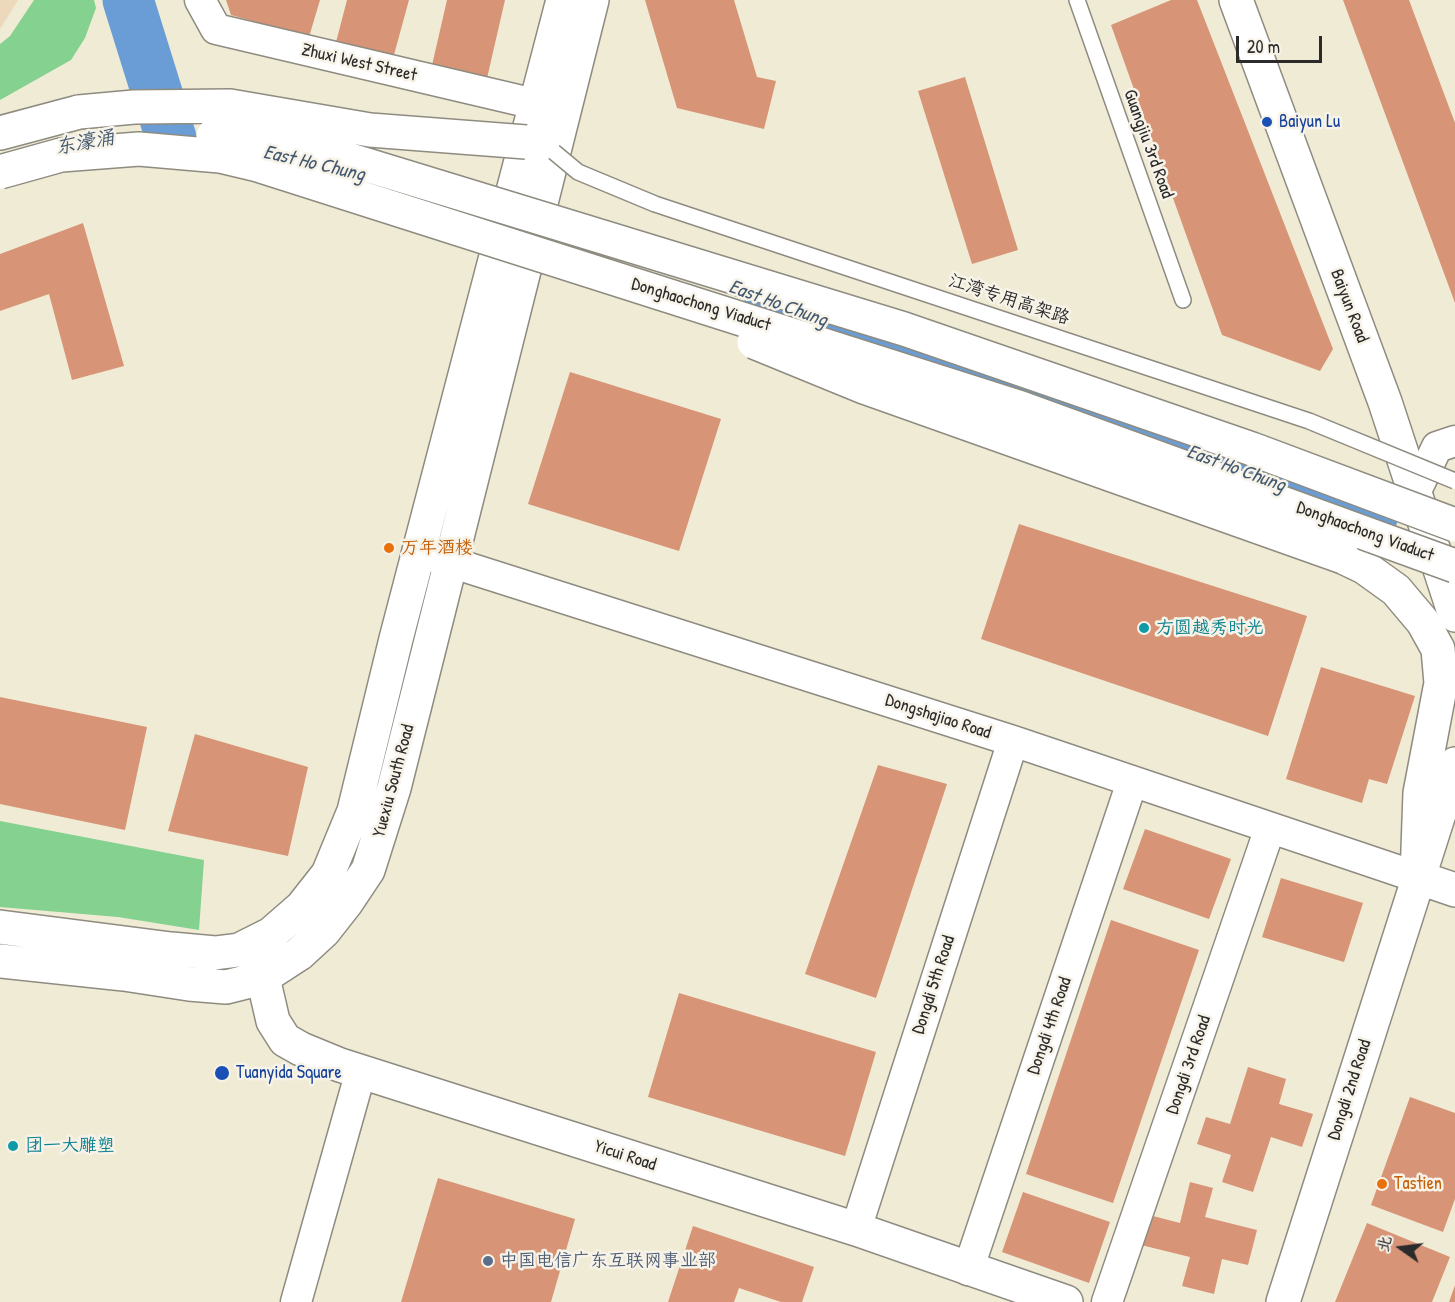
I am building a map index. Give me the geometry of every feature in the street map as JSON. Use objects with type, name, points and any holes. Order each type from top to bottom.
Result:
[{"type":"main road","points":[[540,147],[535,104],[563,0]]},
{"type":"main road","points":[[505,282],[540,147],[592,0]]},
{"type":"main road","name":"Baiyun Road","points":[[1236,0],[1385,402],[1455,615]]},
{"type":"main road","points":[[0,132],[79,112],[181,105],[230,106],[370,130],[540,147]]},
{"type":"main road","name":"Donghaochong Viaduct","points":[[0,167],[105,144],[140,139],[217,136],[301,148],[344,158],[904,329],[1252,448],[1455,525]]},
{"type":"main road","name":"Donghaochong Viaduct","points":[[0,172],[61,155],[100,151],[179,151],[220,156],[258,165],[1021,408],[1455,566]]},
{"type":"main road","points":[[524,250],[864,387],[1343,557],[1364,567],[1396,590],[1424,622],[1438,649],[1441,683],[1420,793],[1417,877]]},
{"type":"main road","name":"Yuexiu South Road","points":[[0,927],[215,953],[239,950],[270,934],[302,907],[328,874],[354,811],[418,552],[505,282]]},
{"type":"main road","name":"Yuexiu South Road","points":[[0,961],[226,987],[262,978],[299,954],[324,931],[346,903],[368,870],[394,788],[450,561],[505,282]]},
{"type":"main road","points":[[1417,877],[1455,764]]},
{"type":"main road","name":"Dongshajiao Road","points":[[1417,877],[1455,890]]},
{"type":"main road","name":"Dongdi 2nd Road","points":[[1283,1302],[1417,877]]},
{"type":"main road","name":"Yicui Road","points":[[255,942],[273,1021],[285,1040],[301,1049],[361,1071],[856,1229],[968,1270],[1066,1302]]},
{"type":"street","name":"Zhuxi West Street","points":[[200,0],[216,29],[535,104]]},
{"type":"street","points":[[1414,495],[1437,447],[1455,441]]},
{"type":"street","name":"Dongshajiao Road","points":[[418,552],[1013,741],[1417,877]]},
{"type":"street","name":"Dongdi 5th Road","points":[[856,1229],[1013,741]]},
{"type":"street","name":"Dongdi 4th Road","points":[[968,1270],[1132,782]]},
{"type":"street","name":"Dongdi 3rd Road","points":[[1107,1302],[1270,828]]},
{"type":"street","points":[[296,1302],[361,1071]]},
{"type":"lane","name":"Guangjiu 3rd Road","points":[[1077,0],[1183,300]]},
{"type":"lane","name":"江湾专用高架路","points":[[540,147],[578,172],[655,204],[1299,417],[1455,481]]},
{"type":"shaded area","points":[[0,0],[18,0],[0,29]]},
{"type":"green space","points":[[34,0],[94,0],[96,8],[85,38],[71,60],[0,100],[0,44],[10,36]]},
{"type":"green space","points":[[0,821],[204,860],[199,930],[118,917],[0,907]]},
{"type":"building","points":[[226,0],[320,0],[309,37],[231,15]]},
{"type":"building","points":[[347,0],[409,0],[392,62],[335,46]]},
{"type":"building","points":[[447,0],[505,0],[485,87],[430,74]]},
{"type":"building","points":[[645,0],[734,0],[757,77],[776,81],[764,129],[677,108]]},
{"type":"building","points":[[1171,0],[1197,0],[1333,349],[1320,371],[1222,335],[1111,25]]},
{"type":"building","points":[[1343,0],[1409,0],[1455,123],[1455,303]]},
{"type":"building","points":[[965,77],[1018,250],[972,264],[918,91]]},
{"type":"building","points":[[83,223],[124,366],[72,380],[49,294],[0,311],[0,254]]},
{"type":"building","points":[[570,372],[721,419],[679,551],[528,504]]},
{"type":"building","name":"方圆越秀时光","points":[[1019,524],[1307,616],[1268,736],[981,639]]},
{"type":"building","points":[[1321,667],[1415,696],[1387,784],[1369,779],[1362,803],[1286,779]]},
{"type":"building","points":[[0,697],[147,727],[125,830],[0,804]]},
{"type":"building","points":[[195,734],[308,767],[288,856],[168,831]]},
{"type":"building","points":[[878,765],[947,784],[876,998],[805,974]]},
{"type":"building","points":[[1145,829],[1231,859],[1209,919],[1123,889]]},
{"type":"building","points":[[1281,878],[1363,903],[1344,962],[1262,937]]},
{"type":"building","points":[[1111,920],[1199,950],[1113,1203],[1026,1174]]},
{"type":"building","points":[[679,993],[876,1052],[845,1156],[648,1097]]},
{"type":"building","points":[[1248,1067],[1286,1079],[1279,1104],[1313,1114],[1302,1147],[1271,1137],[1253,1192],[1222,1182],[1231,1155],[1197,1144],[1206,1117],[1230,1124]]},
{"type":"building","points":[[1410,1097],[1455,1113],[1455,1199],[1443,1232],[1371,1205]]},
{"type":"building","name":"中国电信广东互联网事业部","points":[[438,1178],[575,1219],[551,1302],[401,1302]]},
{"type":"building","points":[[1190,1182],[1213,1188],[1205,1217],[1257,1230],[1248,1265],[1222,1259],[1214,1294],[1182,1286],[1190,1257],[1141,1245],[1149,1215],[1180,1223]]},
{"type":"building","points":[[1023,1192],[1110,1222],[1089,1283],[1002,1252]]},
{"type":"building","points":[[1367,1223],[1450,1257],[1432,1302],[1335,1302]]},
{"type":"building","points":[[693,1226],[814,1267],[802,1302],[781,1302],[739,1288],[734,1302],[668,1302]]},
{"type":"building","points":[[1455,1285],[1455,1302],[1449,1302]]},
{"type":"waterway","points":[[128,0],[171,138]]},
{"type":"waterway","name":"East Ho Chung","points":[[770,302],[1189,450],[1372,518]]},
{"type":"place","name":"Baiyun Lu","points":[[1267,122]]},
{"type":"place","name":"万年酒楼","points":[[389,548]]},
{"type":"place","name":"方圆越秀时光","points":[[1144,628]]},
{"type":"place","name":"Tuanyida Square","points":[[222,1073]]},
{"type":"place","name":"团一大雕塑","points":[[13,1146]]},
{"type":"place","name":"Tastien","points":[[1382,1184]]},
{"type":"place","name":"中国电信广东互联网事业部","points":[[488,1261]]},
{"type":"water label","name":"东濠涌","points":[[85,143]]}]
